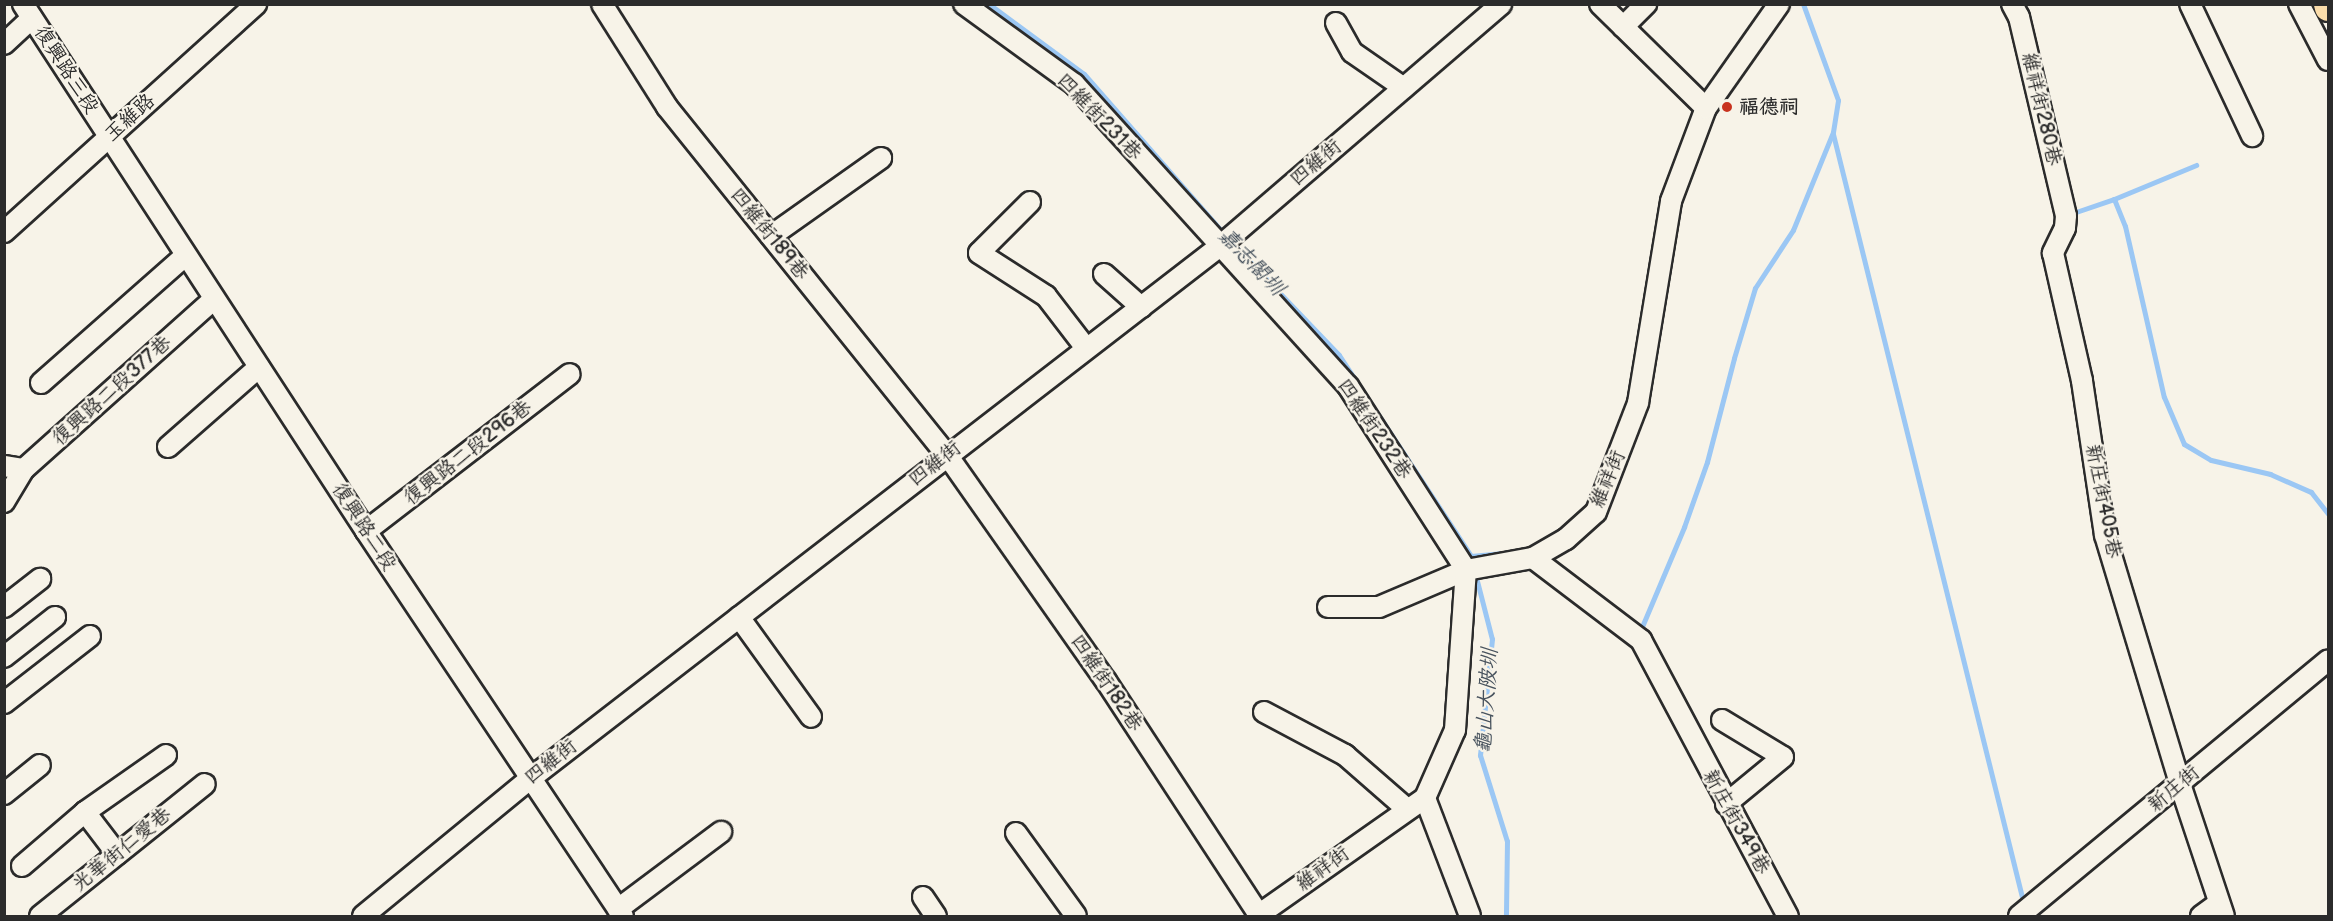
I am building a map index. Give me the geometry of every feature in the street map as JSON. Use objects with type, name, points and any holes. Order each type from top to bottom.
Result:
[{"type":"street","name":"玉維路","points":[[4,232],[256,4]]},
{"type":"street","name":"四維街189巷","points":[[602,4],[667,107],[947,455]]},
{"type":"street","name":"四維街231巷","points":[[964,4],[1074,84],[1220,246]]},
{"type":"street","name":"四維街","points":[[363,916],[531,778],[1220,246],[1501,4]]},
{"type":"street","points":[[1600,4],[1706,108]]},
{"type":"street","points":[[1623,27],[1646,4]]},
{"type":"street","name":"維祥街","points":[[1328,607],[1379,608],[1466,570],[1533,558],[1566,539],[1596,512],[1638,403],[1671,201],[1706,108],[1779,4]]},
{"type":"street","name":"維祥街280巷","points":[[2012,4],[2019,17],[2066,216]]},
{"type":"street","points":[[2190,4],[2252,136]]},
{"type":"street","points":[[2299,4],[2328,60]]},
{"type":"street","name":"復興路三段","points":[[28,11],[110,135]]},
{"type":"street","points":[[4,44],[28,11]]},
{"type":"street","points":[[1336,23],[1352,52],[1404,88]]},
{"type":"street","name":"復興路二段","points":[[110,135],[366,531],[620,913]]},
{"type":"street","points":[[771,236],[881,158]]},
{"type":"street","points":[[1030,202],[979,253],[1047,296],[1086,348]]},
{"type":"street","name":"新庄街405巷","points":[[2066,216],[2065,228],[2053,253],[2082,381],[2105,535],[2180,784],[2222,910]]},
{"type":"street","name":"四維街232巷","points":[[1220,246],[1348,386],[1466,570]]},
{"type":"street","points":[[41,383],[186,255]]},
{"type":"street","points":[[1104,274],[1141,307]]},
{"type":"street","name":"復興路二段377巷","points":[[4,502],[24,469],[214,299]]},
{"type":"street","points":[[168,447],[259,367]]},
{"type":"street","name":"復興路二段296巷","points":[[366,531],[570,374]]},
{"type":"street","name":"四維街182巷","points":[[947,455],[1106,681],[1259,916]]},
{"type":"street","points":[[4,466],[24,469]]},
{"type":"street","name":"新庄街349巷","points":[[1533,558],[1641,640],[1685,728],[1788,916]]},
{"type":"street","points":[[1466,570],[1455,730],[1425,798],[1470,916]]},
{"type":"street","points":[[4,607],[40,579]]},
{"type":"street","points":[[4,657],[55,617]]},
{"type":"street","points":[[739,617],[811,717]]},
{"type":"street","points":[[4,703],[90,636]]},
{"type":"street","name":"新庄街","points":[[2023,915],[2328,660]]},
{"type":"street","points":[[1264,712],[1345,755],[1407,809]]},
{"type":"street","points":[[1722,720],[1783,757],[1726,804]]},
{"type":"street","points":[[22,866],[85,812],[166,754]]},
{"type":"street","points":[[4,794],[40,765]]},
{"type":"street","name":"光華街仁愛巷","points":[[40,916],[205,784]]},
{"type":"street","name":"維祥街","points":[[1259,916],[1425,798]]},
{"type":"street","points":[[85,812],[117,854]]},
{"type":"street","points":[[620,913],[721,832]]},
{"type":"street","points":[[1016,833],[1076,916]]},
{"type":"street","points":[[923,897],[936,916]]},
{"type":"street","points":[[2201,916],[2222,910]]},
{"type":"waterway","name":"嘉志閣圳","points":[[989,4],[1084,74],[1225,235]]},
{"type":"waterway","points":[[1638,626],[1641,629],[1684,527],[1707,462],[1755,288],[1793,230],[1833,132],[1838,100],[1803,4]]},
{"type":"waterway","points":[[1833,134],[2022,897]]},
{"type":"waterway","points":[[2114,199],[2196,165]]},
{"type":"waterway","points":[[2071,208],[2073,213],[2114,199],[2125,226],[2164,397],[2184,444],[2211,460],[2270,474],[2311,492],[2328,514]]},
{"type":"waterway","name":"嘉志閣圳","points":[[1231,242],[1339,355],[1471,556],[1473,564]]},
{"type":"waterway","points":[[1471,556],[1514,552]]},
{"type":"waterway","name":"龜山大陂圳","points":[[1475,573],[1492,639],[1480,755],[1507,841],[1506,916]]},
{"type":"place","name":"福德祠","points":[[1727,107]]}]
